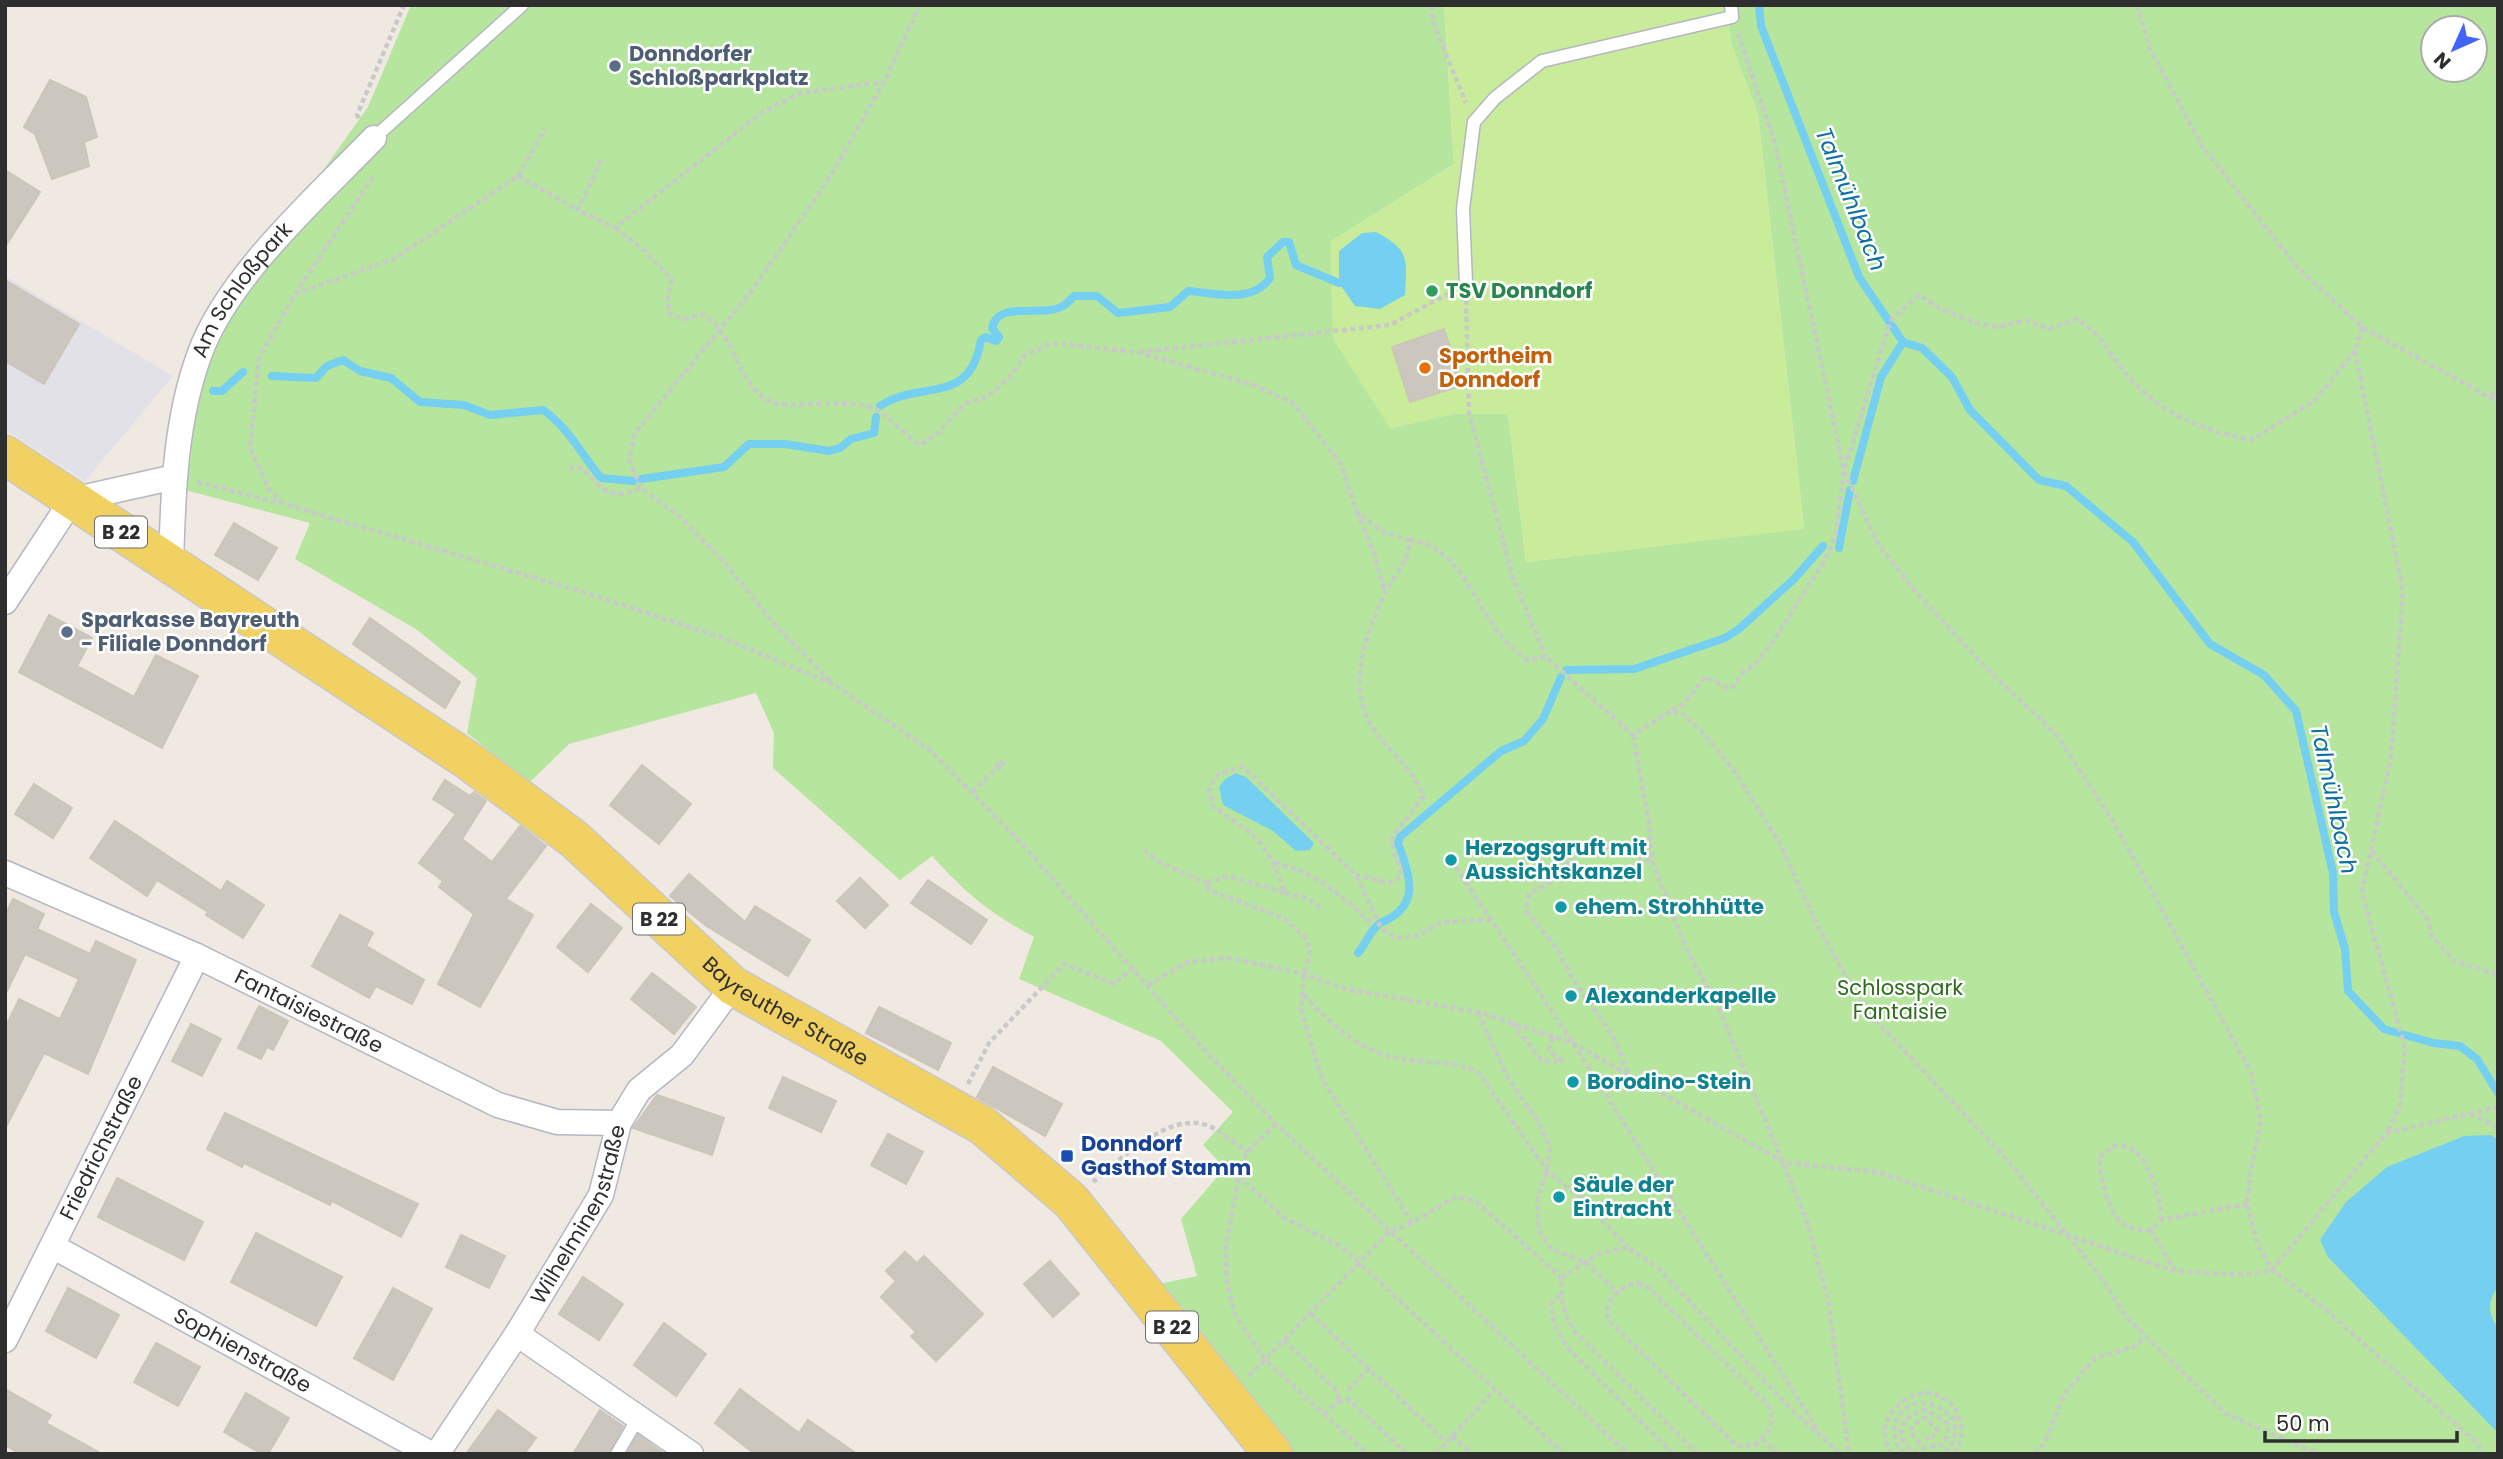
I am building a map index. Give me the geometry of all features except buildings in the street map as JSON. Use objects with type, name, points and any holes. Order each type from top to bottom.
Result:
[{"type":"main road","name":"Bayreuther Straße","points":[[5,455],[469,761],[574,839],[733,986],[982,1125],[1071,1201],[1273,1454]]},
{"type":"street","name":"Am Schloßpark","points":[[170,564],[175,477],[184,417],[200,353],[215,323],[255,262],[374,138]]},
{"type":"street","points":[[5,602],[72,500],[175,477]]},
{"type":"street","name":"Fantaisiestraße","points":[[5,873],[197,956],[498,1105],[557,1122],[619,1123]]},
{"type":"street","name":"Friedrichstraße","points":[[5,1340],[54,1247],[197,956]]},
{"type":"street","name":"Wilhelminenstraße","points":[[437,1454],[517,1334],[601,1195],[619,1123],[639,1090],[681,1055],[733,986]]},
{"type":"street","name":"Sophienstraße","points":[[54,1247],[431,1454]]},
{"type":"street","points":[[517,1334],[691,1454]]},
{"type":"lane","points":[[374,138],[522,5]]},
{"type":"lane","points":[[1466,284],[1463,209],[1474,122],[1495,98],[1542,61],[1732,11]]},
{"type":"lane","points":[[617,1454],[638,1418]]},
{"type":"path","points":[[284,504],[269,489],[250,448],[259,358],[295,294],[374,175],[374,138],[357,115],[404,5]]},
{"type":"path","points":[[920,5],[884,82],[831,175],[754,288],[635,433],[629,460],[641,488],[680,517],[723,561],[777,627],[833,684],[930,750],[1134,968],[1194,1039],[1276,1124],[1628,1454]]},
{"type":"path","points":[[1431,5],[1433,22],[1474,122]]},
{"type":"path","points":[[2137,5],[2150,49],[2202,146],[2297,267],[2362,327],[2498,402]]},
{"type":"path","points":[[1732,11],[1775,144],[1844,471],[1878,544],[1916,592],[1987,669],[2056,734],[2114,823],[2251,1072],[2262,1121],[2247,1204],[2258,1245],[2272,1270],[2320,1305],[2477,1443],[2484,1454]]},
{"type":"path","points":[[615,229],[761,113],[802,93],[884,82]]},
{"type":"path","points":[[295,294],[394,260],[519,176],[545,129]]},
{"type":"path","points":[[579,210],[601,160]]},
{"type":"path","points":[[519,176],[615,229],[645,251],[672,280],[668,314],[685,319],[702,314],[720,328],[732,344],[746,382],[771,402],[856,404],[876,409],[901,433],[920,445],[938,433],[964,404],[988,396],[1009,379],[1025,355],[1051,343],[1136,352],[1251,384],[1293,403],[1340,463],[1374,553],[1385,593]]},
{"type":"path","points":[[1136,352],[1390,325],[1466,284],[1469,413],[1513,578],[1546,657],[1633,735],[1649,823],[1652,860],[1685,946],[1720,1011],[1806,1219],[1828,1299],[1849,1454]]},
{"type":"path","points":[[1633,735],[1685,704],[1705,677],[1728,688],[1733,687],[1743,672],[1754,666],[1772,645],[1825,560],[1835,537],[1844,471],[1888,328],[1893,318],[1919,295],[1940,309],[1979,324],[1997,327],[2026,320],[2049,329],[2077,319],[2096,331],[2124,372],[2157,401],[2193,426],[2252,440],[2315,400],[2354,351],[2362,327]]},
{"type":"path","points":[[1148,985],[1188,962],[1230,958],[1304,974],[1345,989],[1478,1012],[1573,1043],[1785,1163],[1878,1172],[2175,1272],[2246,1276],[2272,1270],[2386,1133],[2400,1105],[2404,1048],[2398,1016],[2362,892],[2391,757],[2403,591],[2354,351]]},
{"type":"path","points":[[2491,397],[2498,387]]},
{"type":"path","points":[[569,468],[582,468],[598,487],[610,494],[624,495],[641,488]]},
{"type":"path","points":[[175,477],[284,504],[576,590],[708,632],[833,684]]},
{"type":"path","points":[[1357,512],[1383,532],[1425,542],[1441,550],[1455,565],[1494,631],[1510,649],[1527,660],[1546,657]]},
{"type":"path","points":[[1356,875],[1389,883],[1398,880],[1401,870],[1393,852],[1392,837],[1423,797],[1418,780],[1375,734],[1363,706],[1359,680],[1362,658],[1385,593],[1410,552],[1409,540]]},
{"type":"path","points":[[1672,710],[1683,714],[1735,772],[1780,844],[1817,925],[1864,1008],[2010,1163],[2144,1337],[2226,1414],[2318,1454]]},
{"type":"path","points":[[1285,893],[1274,862],[1256,836],[1213,807],[1209,790],[1219,774],[1243,767],[1356,875],[1381,928],[1396,938],[1417,936],[1442,922],[1489,920]]},
{"type":"path","points":[[972,792],[997,768]]},
{"type":"path","points":[[1629,1074],[1612,1034],[1574,981],[1555,946],[1526,911],[1529,894],[1552,881],[1585,843],[1606,844],[1652,860]]},
{"type":"path","points":[[1144,850],[1159,862],[1206,883],[1229,876],[1309,899],[1322,909]]},
{"type":"path","points":[[2371,850],[2428,920],[2432,936],[2454,961],[2498,975]]},
{"type":"path","points":[[1451,860],[1573,1043],[1819,1432]]},
{"type":"path","points":[[1274,862],[1295,867],[1312,880],[1332,887],[1369,921],[1376,919]]},
{"type":"path","points":[[1206,883],[1209,890],[1283,918],[1307,939],[1310,954],[1304,974],[1301,1009],[1322,1079],[1412,1223]]},
{"type":"path","points":[[954,1109],[989,1044],[1064,964],[1114,984],[1134,968]]},
{"type":"path","points":[[1303,994],[1349,1039],[1377,1053],[1406,1060],[1467,1066],[1479,1073],[1547,1171],[1578,1195],[1627,1247],[1657,1267],[1791,1409],[1840,1454]]},
{"type":"path","points":[[1478,1012],[1508,1078],[1539,1123],[1550,1148],[1547,1171],[1537,1200],[1539,1231],[1555,1251],[1586,1262],[1618,1293]]},
{"type":"path","points":[[1512,1023],[1542,1061],[1562,1061],[1549,1050],[1553,1037]]},
{"type":"path","points":[[2386,1133],[2496,1107]]},
{"type":"path","points":[[2469,1113],[2498,1127]]},
{"type":"path","points":[[1071,1201],[1148,1137],[1189,1123],[1210,1126],[1247,1152]]},
{"type":"path","points":[[1276,1124],[1247,1152],[1239,1176],[1226,1246],[1227,1282],[1235,1315],[1265,1360],[1368,1454]]},
{"type":"path","points":[[2161,1220],[2162,1202],[2140,1156],[2129,1147],[2113,1146],[2100,1157],[2098,1176],[2120,1221],[2136,1230],[2151,1230],[2161,1220],[2247,1204]]},
{"type":"path","points":[[1239,1176],[1283,1217],[1343,1248],[1564,1454]]},
{"type":"path","points":[[1228,1397],[1390,1231],[1412,1223],[1455,1197],[1475,1201],[1562,1279]]},
{"type":"path","points":[[2151,1230],[2175,1272]]},
{"type":"path","points":[[1627,1247],[1598,1254],[1562,1279],[1559,1294],[1551,1304],[1554,1324],[1566,1346],[1673,1454]]},
{"type":"path","points":[[1631,1284],[1644,1284],[1768,1405],[1772,1422],[1762,1439],[1755,1446],[1737,1446],[1609,1321],[1607,1307],[1618,1293],[1631,1284]]},
{"type":"path","points":[[1559,1294],[1574,1331],[1698,1454]]},
{"type":"path","points":[[1310,1313],[1446,1442]]},
{"type":"path","points":[[2035,1454],[2045,1443],[2064,1395],[2095,1358],[2136,1346],[2144,1337]]},
{"type":"path","points":[[1284,1340],[1338,1392],[1338,1402]]},
{"type":"path","points":[[1338,1392],[1348,1390],[1368,1369]]},
{"type":"path","points":[[1436,1454],[1496,1389]]},
{"type":"path","points":[[1348,1390],[1348,1399],[1407,1454]]},
{"type":"path","points":[[1891,1454],[1885,1438],[1885,1424],[1895,1408],[1910,1396],[1928,1393],[1948,1401],[1960,1415],[1963,1432],[1961,1444],[1954,1454]]},
{"type":"path","points":[[1325,1414],[1338,1402],[1348,1399]]},
{"type":"path","points":[[1904,1454],[1894,1437],[1894,1426],[1901,1412],[1913,1404],[1927,1401],[1944,1409],[1954,1420],[1954,1440],[1947,1451],[1941,1454]]},
{"type":"path","points":[[1917,1454],[1906,1445],[1902,1434],[1908,1419],[1916,1412],[1926,1410],[1947,1423],[1948,1436],[1942,1446],[1924,1448],[1913,1438],[1910,1432],[1914,1424],[1925,1418],[1938,1430],[1930,1440],[1922,1433]]},
{"type":"path","points":[[1452,1436],[1472,1454]]},
{"type":"path","points":[[1762,1439],[1778,1454]]},
{"type":"path","points":[[1441,1448],[1447,1454]]},
{"type":"shaded area","points":[[5,276],[173,376],[85,481],[5,429]]},
{"type":"green space","name":"Schlosspark Fantaisie","points":[[411,5],[1444,5],[1454,164],[1330,242],[1390,428],[1453,414],[1508,414],[1526,562],[1804,528],[1758,114],[1731,43],[1726,5],[2498,5],[2498,1454],[1289,1454],[1159,1284],[1197,1276],[1181,1219],[1225,1168],[1203,1145],[1233,1112],[1161,1041],[1019,979],[1034,937],[979,902],[932,856],[900,880],[773,768],[774,733],[756,693],[569,744],[530,782],[467,733],[477,678],[416,629],[295,559],[310,523],[174,487],[215,323],[368,107]]},
{"type":"green space","points":[[1444,5],[1726,5],[1731,43],[1758,114],[1804,529],[1526,562],[1508,414],[1453,414],[1390,428],[1333,339],[1330,242],[1454,164]]},
{"type":"water","points":[[1376,232],[1401,250],[1406,264],[1405,295],[1380,309],[1355,306],[1339,283],[1339,251],[1362,233]]},
{"type":"water","points":[[1236,773],[1246,777],[1314,843],[1310,850],[1296,851],[1273,831],[1223,805],[1219,787],[1225,779]]},
{"type":"water","points":[[2491,1135],[2498,1140],[2498,1287],[2490,1307],[2498,1327],[2498,1433],[2328,1257],[2320,1240],[2346,1202],[2387,1167],[2464,1136]]},
{"type":"waterway","name":"Talmühlbach","points":[[1759,5],[1761,26],[1859,277],[1903,342],[1922,348],[1952,377],[1970,410],[2039,480],[2066,486],[2133,542],[2210,644],[2264,675],[2296,711],[2333,873],[2334,912],[2345,949],[2348,991],[2384,1029],[2433,1043],[2460,1046],[2477,1059],[2498,1093]]},
{"type":"waterway","points":[[880,406],[896,398],[942,388],[966,375],[975,361],[981,340],[986,337],[996,341],[999,337],[992,328],[1002,314],[1052,310],[1063,306],[1074,296],[1097,296],[1118,313],[1170,307],[1188,291],[1221,295],[1243,294],[1262,286],[1270,278],[1267,257],[1283,242],[1289,242],[1296,265],[1339,283]]},
{"type":"waterway","points":[[1853,481],[1881,377],[1903,342]]},
{"type":"waterway","points":[[272,376],[316,378],[327,366],[343,360],[360,371],[391,378],[420,402],[464,405],[490,415],[543,410],[568,433],[601,478],[633,481]]},
{"type":"waterway","points":[[213,391],[222,391],[243,372]]},
{"type":"waterway","points":[[641,479],[724,467],[749,444],[785,444],[829,451],[840,448],[851,439],[874,433],[876,417]]},
{"type":"waterway","points":[[1839,548],[1850,490]]},
{"type":"waterway","points":[[1566,670],[1634,669],[1725,638],[1739,629],[1794,579],[1823,546]]},
{"type":"waterway","points":[[1380,923],[1393,916],[1407,899],[1409,879],[1398,843],[1400,837],[1501,751],[1524,741],[1543,719],[1561,677]]},
{"type":"waterway","points":[[1358,953],[1378,925]]},
{"type":"place","name":"Donndorfer Schloßparkplatz","points":[[615,66]]},
{"type":"place","name":"TSV Donndorf","points":[[1432,291]]},
{"type":"place","name":"Sportheim Donndorf","points":[[1425,368]]},
{"type":"place","name":"Sparkasse Bayreuth - Filiale Donndorf","points":[[67,632]]},
{"type":"place","name":"Herzogsgruft mit Aussichtskanzel","points":[[1451,860]]},
{"type":"place","name":"ehem. Strohhütte","points":[[1561,907]]},
{"type":"place","name":"Alexanderkapelle","points":[[1571,996]]},
{"type":"place","name":"Borodino-Stein","points":[[1573,1082]]},
{"type":"place","name":"Donndorf Gasthof Stamm","points":[[1067,1156]]},
{"type":"place","name":"Säule der Eintracht","points":[[1559,1197]]}]
